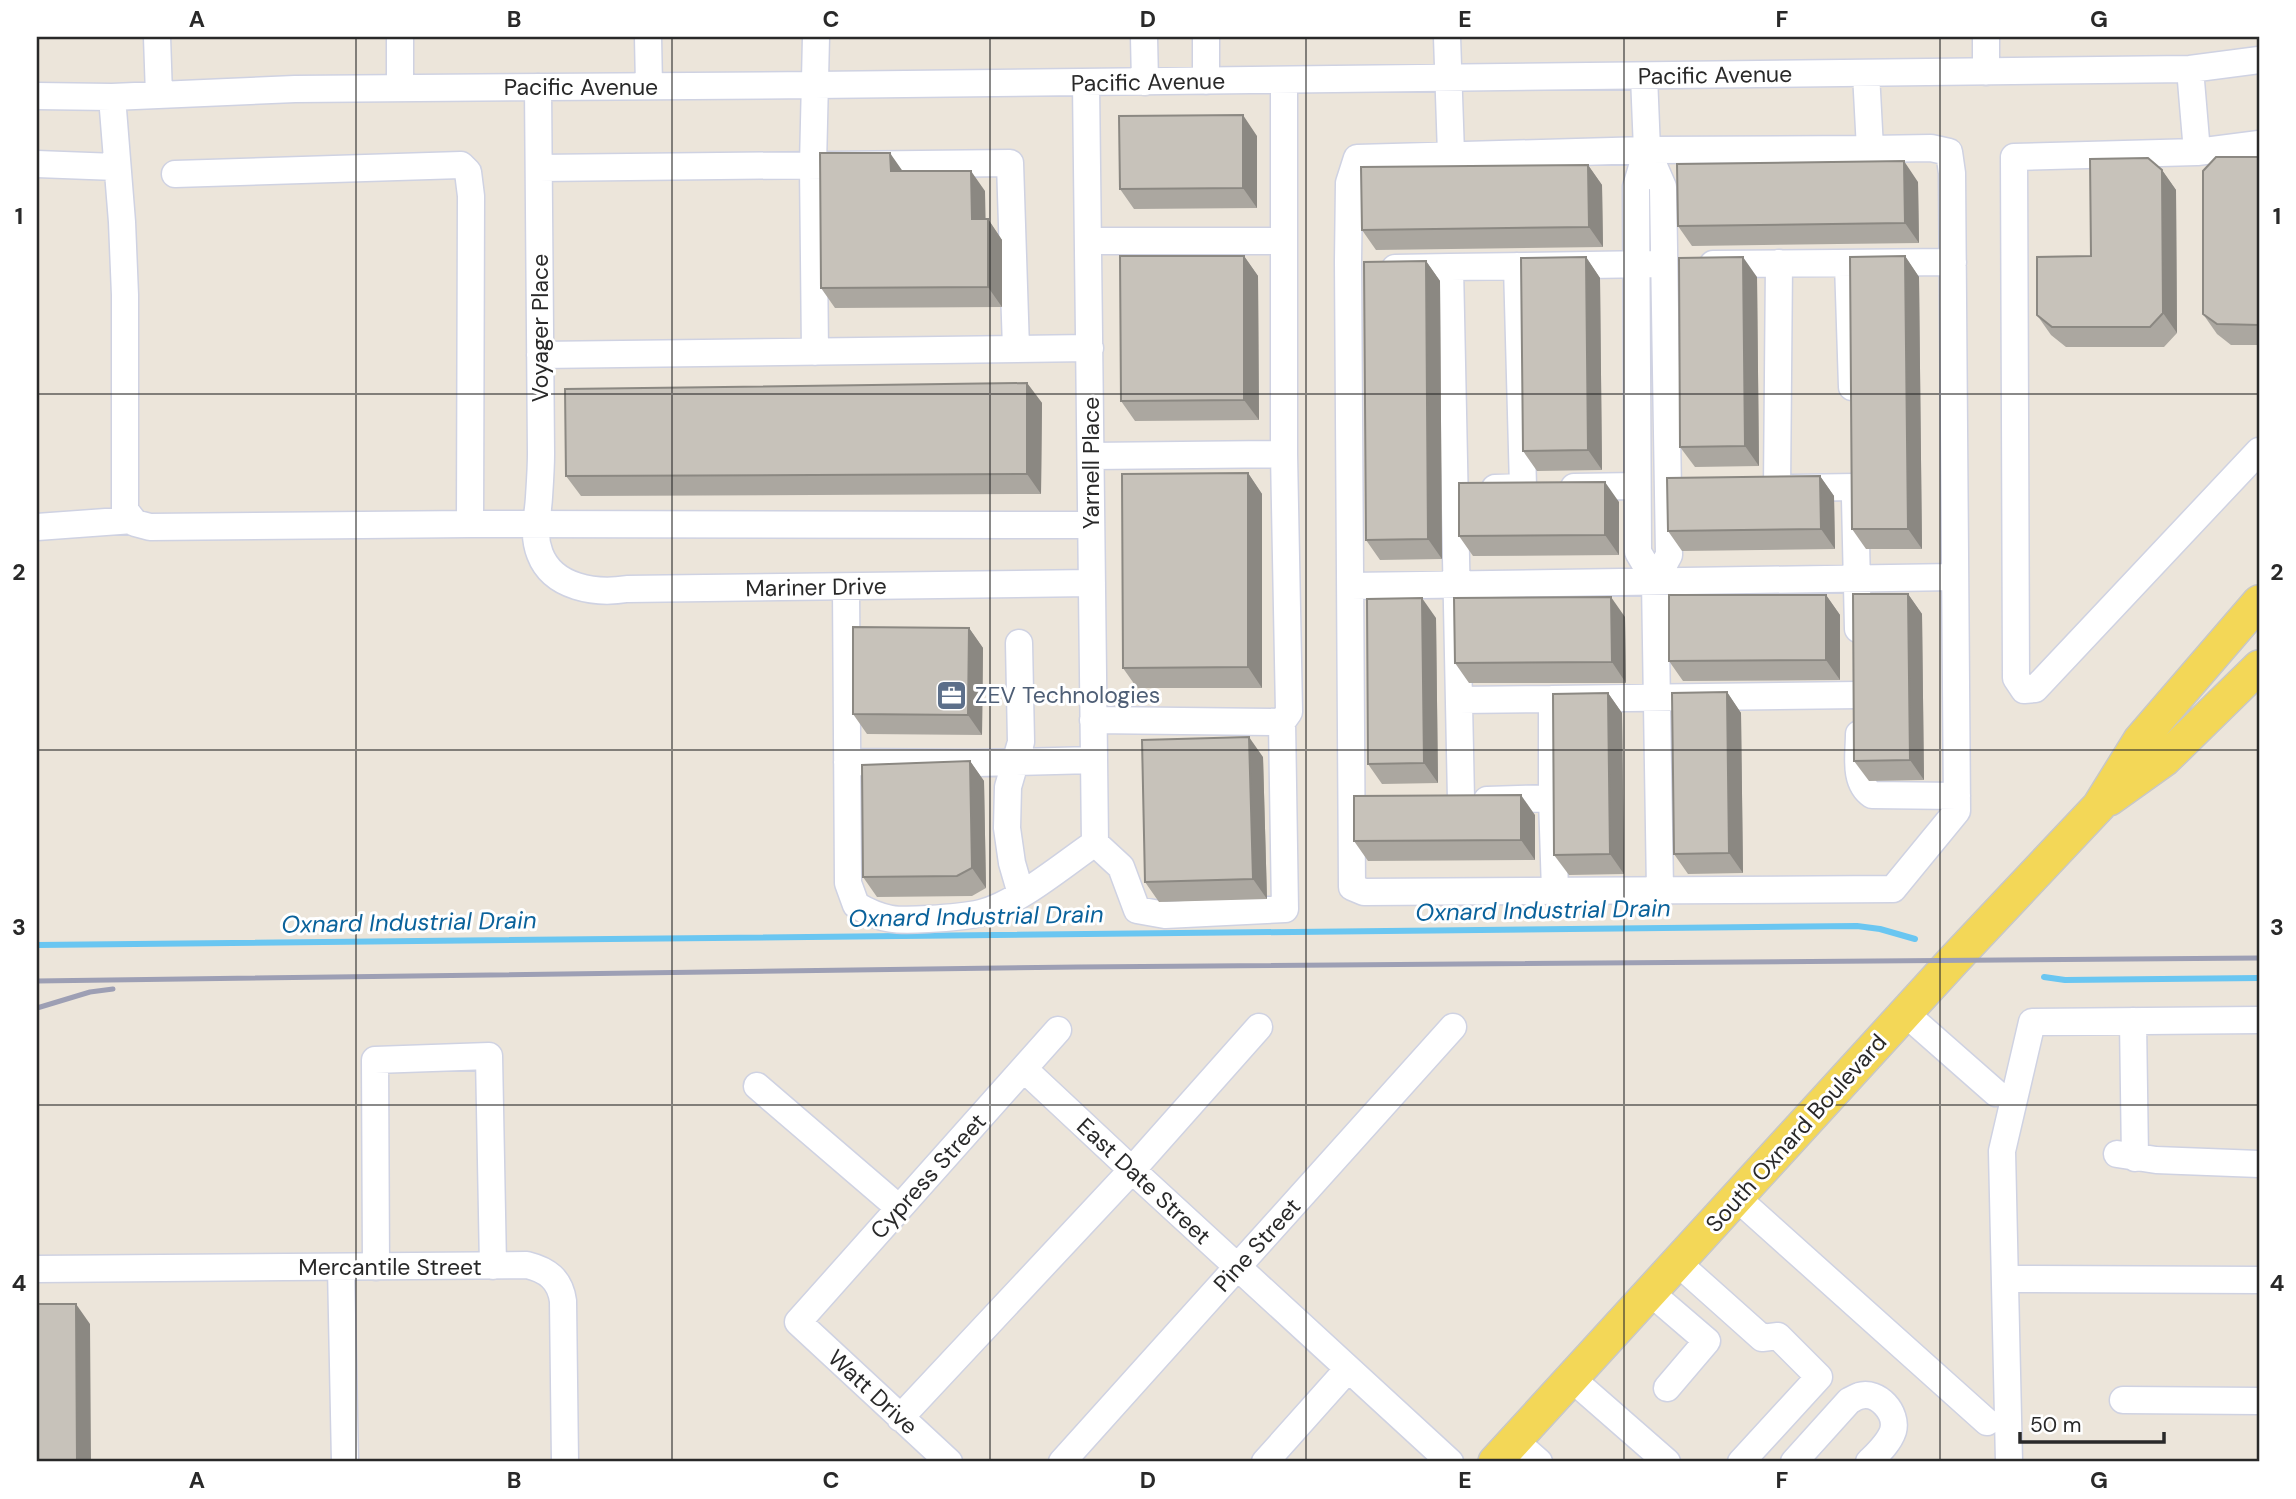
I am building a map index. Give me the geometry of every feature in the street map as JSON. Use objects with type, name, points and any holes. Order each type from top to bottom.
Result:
[{"type":"main road","name":"South Oxnard Boulevard","points":[[1516,1455],[1572,1379],[1905,1013],[2099,806],[2140,740],[2259,602]]},
{"type":"main road","name":"South Oxnard Boulevard","points":[[2099,806],[2165,759],[2259,667]]},
{"type":"street","points":[[157,37],[159,95]]},
{"type":"street","points":[[400,37],[400,88]]},
{"type":"street","points":[[648,37],[649,86]]},
{"type":"street","points":[[815,352],[813,164],[816,37]]},
{"type":"street","points":[[1144,37],[1145,82]]},
{"type":"street","points":[[1206,37],[1206,81]]},
{"type":"street","points":[[1447,37],[1451,154]]},
{"type":"street","points":[[1986,37],[1986,72]]},
{"type":"street","name":"Pacific Avenue","points":[[37,96],[112,97],[295,89],[1086,83],[2190,69],[2259,60]]},
{"type":"street","points":[[2190,69],[2197,152]]},
{"type":"street","points":[[1866,73],[1870,149]]},
{"type":"street","points":[[1644,76],[1647,150],[1636,187],[1638,552],[1655,582]]},
{"type":"street","points":[[846,587],[848,883],[856,905],[877,917],[907,920],[984,913],[1021,894],[1095,843],[1121,867],[1137,910],[1165,915],[1285,909],[1282,722],[1289,712],[1284,454],[1284,80]]},
{"type":"street","name":"Yarnell Place","points":[[1086,83],[1095,843]]},
{"type":"street","name":"Voyager Place","points":[[538,87],[541,466],[536,526],[540,556],[547,566]]},
{"type":"street","points":[[112,97],[125,295],[125,510],[135,523],[150,527],[470,524],[1091,525]]},
{"type":"street","points":[[2259,144],[2197,152],[2014,157],[2016,678],[2024,690],[2035,689],[2259,451]]},
{"type":"street","points":[[1931,148],[1949,152],[1952,173],[1957,811],[1893,889],[1364,892],[1352,887],[1348,268],[1349,183],[1357,158],[1647,150],[1931,148]]},
{"type":"street","points":[[1647,150],[1663,187],[1665,264],[1669,555],[1655,582],[1660,890]]},
{"type":"street","points":[[539,168],[1010,163],[1016,349]]},
{"type":"street","points":[[37,164],[116,167]]},
{"type":"street","points":[[175,174],[461,165],[468,172],[471,196],[470,524]]},
{"type":"street","points":[[1089,241],[1284,241]]},
{"type":"street","points":[[1348,268],[1953,262]]},
{"type":"street","points":[[1777,488],[1779,263]]},
{"type":"street","points":[[1848,263],[1853,417]]},
{"type":"street","points":[[1517,266],[1523,488]]},
{"type":"street","points":[[1450,267],[1461,800]]},
{"type":"street","points":[[540,355],[1090,348]]},
{"type":"street","points":[[1091,456],[1284,454]]},
{"type":"street","points":[[1854,459],[1860,780],[1864,789],[1872,795],[1957,796]]},
{"type":"street","points":[[1455,489],[1637,484],[1695,489]]},
{"type":"street","points":[[1750,489],[1855,487]]},
{"type":"street","points":[[37,527],[133,520]]},
{"type":"street","name":"Mariner Drive","points":[[547,566],[575,586],[592,590],[1092,583]]},
{"type":"street","points":[[1350,586],[1955,577]]},
{"type":"street","points":[[1019,643],[1021,742],[1008,787],[1007,828],[1012,863],[1021,894]]},
{"type":"street","points":[[1460,700],[1657,698],[1858,674]]},
{"type":"street","points":[[1552,699],[1555,891]]},
{"type":"street","points":[[1093,720],[1282,722]]},
{"type":"street","points":[[847,762],[1094,760]]},
{"type":"street","points":[[1434,800],[1552,798]]},
{"type":"street","points":[[1352,802],[1380,802]]},
{"type":"street","points":[[1905,1013],[1996,1093]]},
{"type":"street","points":[[2009,1462],[2002,1151],[2032,1023],[2259,1020]]},
{"type":"street","points":[[2133,1021],[2126,1156],[2259,1164]]},
{"type":"street","points":[[900,1418],[1132,1170],[1259,1027]]},
{"type":"street","name":"Pine Street","points":[[1062,1462],[1453,1027]]},
{"type":"street","name":"Cypress Street","points":[[798,1322],[1058,1030]]},
{"type":"street","points":[[376,1267],[375,1060],[489,1056],[493,1266]]},
{"type":"street","name":"East Date Street","points":[[1024,1069],[1450,1462]]},
{"type":"street","points":[[757,1086],[900,1208]]},
{"type":"street","points":[[1737,1198],[1987,1422]]},
{"type":"street","points":[[1678,1263],[1762,1338],[1778,1336],[1819,1377],[1741,1462]]},
{"type":"street","name":"Mercantile Street","points":[[37,1269],[527,1265],[544,1270],[562,1291],[565,1462]]},
{"type":"street","points":[[341,1267],[345,1462]]},
{"type":"street","points":[[2005,1279],[2259,1280]]},
{"type":"street","points":[[1650,1293],[1707,1341],[1667,1388]]},
{"type":"street","name":"Watt Drive","points":[[798,1322],[949,1462]]},
{"type":"street","points":[[1265,1462],[1348,1369]]},
{"type":"street","points":[[1572,1379],[1667,1462]]},
{"type":"street","points":[[1794,1462],[1849,1401],[1868,1395],[1891,1411],[1894,1422],[1893,1432],[1887,1443],[1869,1462]]},
{"type":"street","points":[[2123,1400],[2259,1401]]},
{"type":"building","points":[[1243,115],[1243,188],[1120,189],[1119,116]]},
{"type":"building","points":[[820,153],[890,153],[891,171],[971,171],[972,219],[988,219],[988,287],[821,288]]},
{"type":"building","points":[[2216,157],[2259,157],[2259,325],[2217,324],[2203,314],[2203,171]]},
{"type":"building","points":[[2148,158],[2162,170],[2163,313],[2150,327],[2052,327],[2037,315],[2037,257],[2091,256],[2090,159]]},
{"type":"building","points":[[1904,161],[1905,223],[1678,226],[1677,164]]},
{"type":"building","points":[[1588,165],[1589,227],[1362,230],[1361,167]]},
{"type":"building","points":[[1120,256],[1244,256],[1244,400],[1121,401]]},
{"type":"building","points":[[1905,256],[1908,529],[1852,529],[1850,257]]},
{"type":"building","points":[[1586,257],[1588,450],[1523,451],[1521,258]]},
{"type":"building","points":[[1743,257],[1745,446],[1680,447],[1679,258]]},
{"type":"building","points":[[1426,261],[1428,539],[1366,540],[1364,262]]},
{"type":"building","points":[[1027,383],[1027,474],[566,476],[565,389]]},
{"type":"building","points":[[1248,473],[1248,667],[1123,668],[1122,474]]},
{"type":"building","points":[[1820,476],[1821,529],[1668,531],[1667,478]]},
{"type":"building","points":[[1605,482],[1605,535],[1459,536],[1459,483]]},
{"type":"building","points":[[1853,594],[1908,594],[1910,760],[1854,761]]},
{"type":"building","points":[[1669,595],[1826,595],[1826,660],[1669,661]]},
{"type":"building","points":[[1611,597],[1612,662],[1455,663],[1454,598]]},
{"type":"building","points":[[1422,598],[1424,763],[1368,764],[1367,599]]},
{"type":"building","points":[[853,627],[969,628],[968,715],[853,714]]},
{"type":"building","points":[[1727,692],[1729,853],[1674,854],[1672,693]]},
{"type":"building","points":[[1608,693],[1610,854],[1554,855],[1553,694]]},
{"type":"building","points":[[1249,737],[1253,879],[1145,882],[1142,740]]},
{"type":"building","points":[[970,761],[972,868],[957,876],[863,877],[862,765]]},
{"type":"building","points":[[1521,795],[1521,840],[1354,841],[1354,796]]},
{"type":"building","points":[[37,1304],[76,1304],[77,1462],[37,1462]]},
{"type":"waterway","name":"Oxnard Industrial Drain","points":[[37,945],[1857,926],[1880,929],[1915,939]]},
{"type":"waterway","name":"Oxnard Industrial Drain","points":[[2044,977],[2065,980],[2259,978]]},
{"type":"railway","points":[[37,981],[1078,967],[2259,958]]},
{"type":"railway","points":[[37,1008],[90,992],[113,989]]},
{"type":"place","name":"ZEV Technologies","points":[[952,695]]}]
